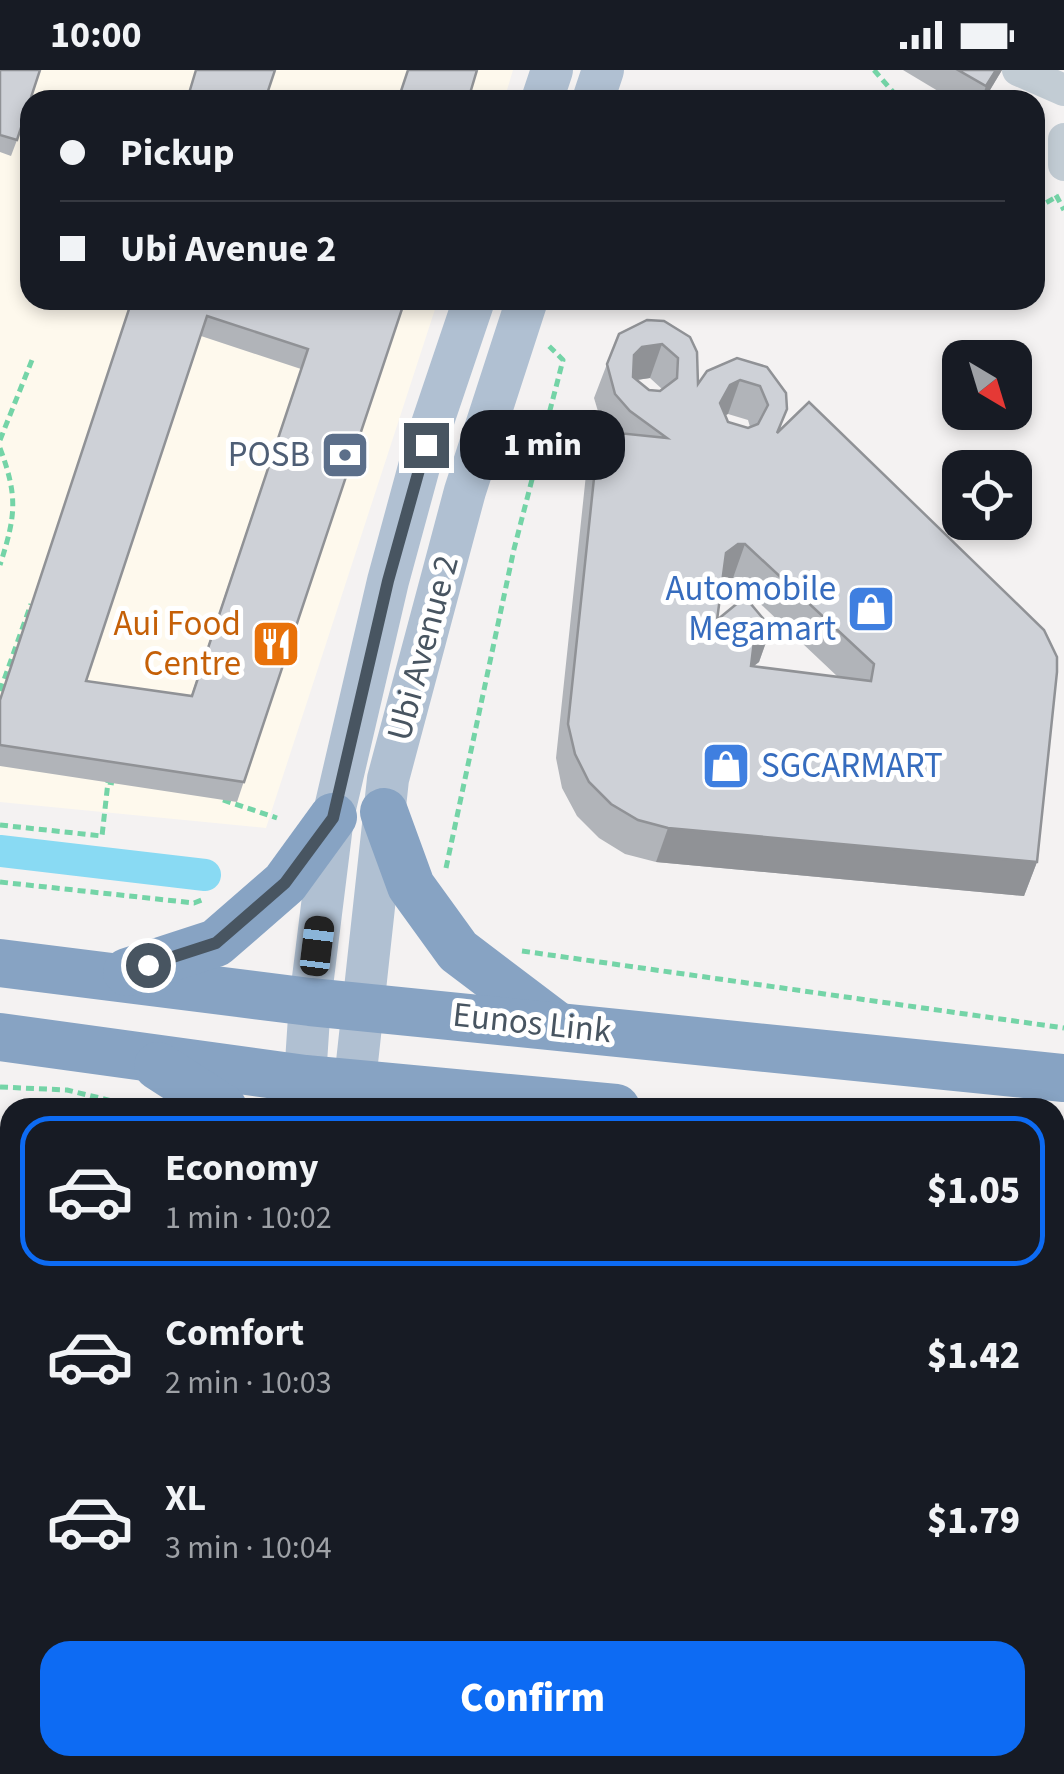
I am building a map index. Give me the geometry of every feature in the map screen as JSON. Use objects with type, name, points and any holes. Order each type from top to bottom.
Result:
[{"type":"highway","points":[[384,812],[411,886],[458,951],[557,1026]]},
{"type":"highway","points":[[114,976],[216,943],[285,883],[333,818]]},
{"type":"highway","name":"Eunos Link","points":[[0,963],[310,1002],[1064,1078]]},
{"type":"highway","points":[[0,1037],[142,1056],[304,1093],[415,1098]]},
{"type":"highway","points":[[142,1056],[207,1098]]},
{"type":"main road","name":"Ubi Avenue 2","points":[[304,1093],[310,1002],[333,818],[388,581],[426,445],[471,310]]},
{"type":"main road","name":"Ubi Avenue 2","points":[[354,1095],[360,1006],[388,779],[465,491],[525,310]]},
{"type":"street","points":[[1018,70],[1064,90]]},
{"type":"street","points":[[1064,139],[1064,166]]},
{"type":"path","points":[[874,70],[891,90]]},
{"type":"path","points":[[443,880],[514,550],[563,360],[556,348],[546,344]]},
{"type":"path","points":[[0,565],[13,523],[15,490],[0,444],[32,360]]},
{"type":"path","points":[[0,691],[30,604]]},
{"type":"path","points":[[0,825],[102,836],[108,782],[127,785]]},
{"type":"path","points":[[218,799],[277,818]]},
{"type":"path","points":[[0,882],[194,903],[208,897]]},
{"type":"path","points":[[516,950],[1064,1028]]},
{"type":"path","points":[[0,1088],[67,1090],[100,1098]]},
{"type":"shaded area","points":[[0,70],[513,70],[507,90],[20,90],[20,310],[435,310],[266,828],[0,802]]},
{"type":"building","points":[[0,70],[40,70],[33,90],[20,90],[17,140],[0,135]]},
{"type":"building","points":[[196,70],[275,70],[268,90],[190,90]]},
{"type":"building","points":[[408,70],[477,70],[471,90],[401,90]]},
{"type":"building","points":[[958,70],[996,70],[986,86]]},
{"type":"building","points":[[129,310],[402,310],[244,782],[0,745],[0,700]],"holes":[[[207,316],[308,349],[192,696],[86,681]]]},
{"type":"building","name":"Automobile Megamart","points":[[647,320],[664,321],[690,337],[697,352],[698,384],[707,371],[737,358],[767,367],[786,393],[787,409],[777,433],[809,402],[942,531],[942,540],[951,540],[1044,630],[1057,657],[1057,672],[1037,862],[668,828],[638,820],[611,804],[589,782],[575,754],[568,724],[599,431],[667,438],[630,411],[615,394],[607,364],[619,334]],"holes":[[[662,344],[678,358],[677,378],[660,391],[649,390],[633,377],[634,355],[642,347]],[[740,380],[760,386],[768,405],[758,424],[748,428],[728,422],[720,403],[730,385]],[[745,544],[874,664],[871,681],[751,666],[754,641],[771,628],[745,597],[717,620],[726,553]]]},
{"type":"waterway","points":[[0,851],[205,875]]},
{"type":"place","name":"POSB","points":[[345,455]]},
{"type":"place","name":"Automobile Megamart","points":[[871,609]]},
{"type":"place","name":"Aui Food Centre","points":[[276,644]]},
{"type":"place","name":"SGCARMART","points":[[726,766]]},
{"type":"route","points":[[148,965],[216,943],[285,883],[333,818],[388,581],[426,445]]}]
